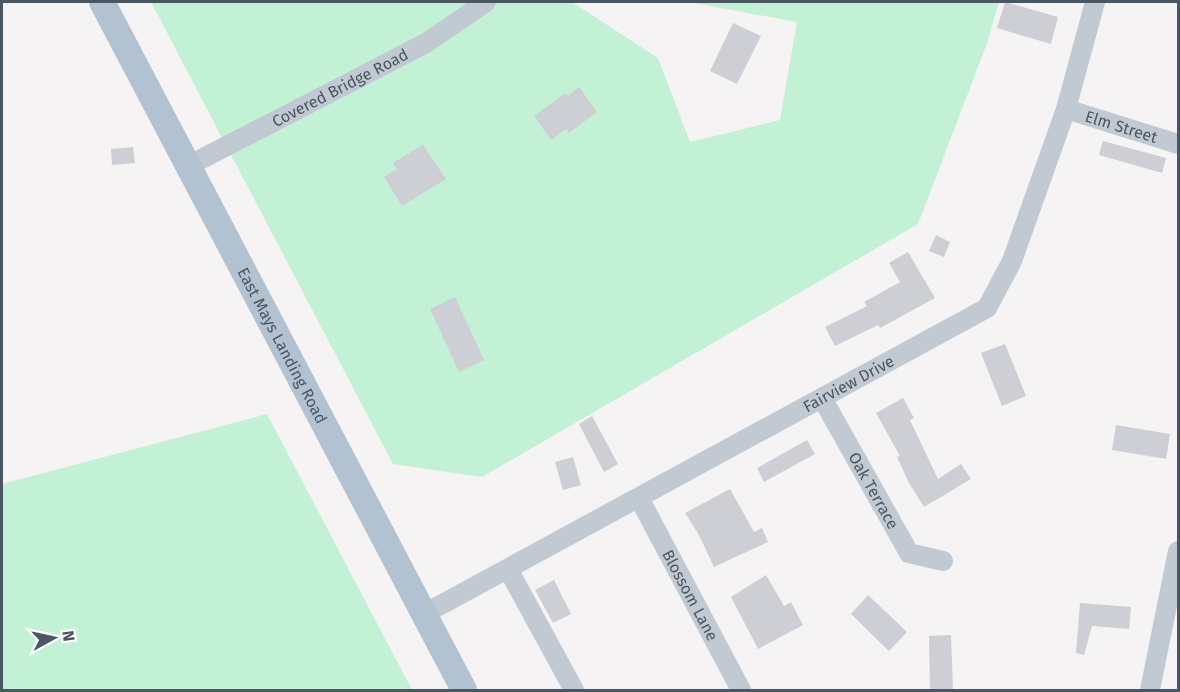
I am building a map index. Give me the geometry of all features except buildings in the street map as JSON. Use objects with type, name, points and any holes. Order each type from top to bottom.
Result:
[{"type":"main road","name":"East Mays Landing Road","points":[[102,2],[464,690]]},
{"type":"street","name":"Covered Bridge Road","points":[[188,166],[426,43],[486,2]]},
{"type":"street","name":"Fairview Drive","points":[[424,614],[987,308],[1012,261],[1066,109],[1095,2]]},
{"type":"street","name":"Elm Street","points":[[1066,109],[1179,144]]},
{"type":"street","name":"Oak Terrace","points":[[822,398],[909,554],[943,561]]},
{"type":"street","name":"Blossom Lane","points":[[639,498],[741,690]]},
{"type":"street","points":[[1149,690],[1179,551]]},
{"type":"street","points":[[508,569],[574,690]]},
{"type":"green space","points":[[151,2],[572,2],[658,58],[690,142],[780,120],[797,22],[688,2],[999,2],[986,46],[918,224],[482,477],[393,464]]},
{"type":"green space","points":[[267,414],[412,690],[2,690],[2,484]]}]
